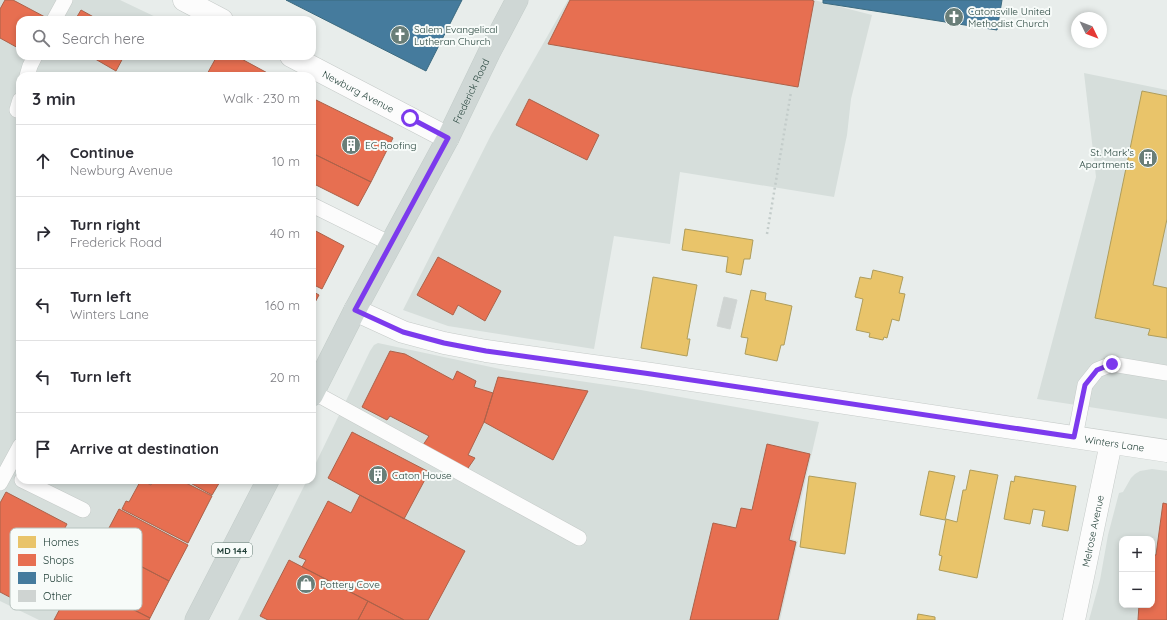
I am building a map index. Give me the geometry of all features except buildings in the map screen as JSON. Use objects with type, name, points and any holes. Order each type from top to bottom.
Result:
[{"type":"main road","name":"Frederick Road","points":[[316,388],[355,310],[448,138],[489,53],[517,0]]},
{"type":"main road","name":"MD 144","points":[[196,620],[266,484]]},
{"type":"street","points":[[184,0],[214,16]]},
{"type":"street","name":"Newburg Avenue","points":[[299,60],[448,138]]},
{"type":"street","name":"Winters Lane","points":[[355,310],[403,332],[444,343],[479,350],[651,374],[1167,451]]},
{"type":"street","name":"Melrose Avenue","points":[[1074,620],[1112,443]]},
{"type":"lane","points":[[56,16],[64,0]]},
{"type":"lane","points":[[28,72],[33,60]]},
{"type":"lane","points":[[316,207],[391,244]]},
{"type":"lane","points":[[1074,437],[1085,385],[1097,370],[1112,364],[1167,373]]},
{"type":"lane","points":[[316,396],[579,538]]},
{"type":"lane","points":[[16,454],[3,478],[16,479]]},
{"type":"lane","points":[[29,484],[83,510]]},
{"type":"path","points":[[767,234],[790,92]]},
{"type":"shaded area","points":[[0,0],[120,0],[154,16],[16,16],[16,60],[243,60],[266,72],[16,72],[16,484],[219,484],[149,620],[39,620],[18,610],[142,610],[142,528],[10,528],[10,606],[0,601]]},
{"type":"shaded area","points":[[568,0],[814,0],[872,15],[851,99],[847,135],[834,197],[680,172],[670,244],[614,236],[594,349],[448,326],[403,310],[491,135]]},
{"type":"shaded area","points":[[1084,73],[1167,90],[1167,419],[1037,399],[1096,177]]},
{"type":"shaded area","points":[[378,343],[505,370],[641,390],[819,422],[792,539],[798,541],[780,620],[238,620],[305,484],[316,484],[316,463],[374,345]]},
{"type":"shaded area","points":[[1152,469],[1167,471],[1167,620],[1089,620],[1100,580],[1108,535],[1119,493],[1123,492],[1135,474],[1140,471]]},
{"type":"place","name":"Catonsville United Methodist Church","points":[[954,17]]},
{"type":"place","name":"Salem Evangelical Lutheran Church","points":[[400,35]]},
{"type":"place","name":"EC Roofing","points":[[351,145]]},
{"type":"place","name":"St. Mark's Apartments","points":[[1148,158]]},
{"type":"place","name":"Caton House","points":[[378,475]]},
{"type":"place","name":"Pottery Cove","points":[[306,584]]},
{"type":"route","points":[[410,118],[448,138],[355,310],[403,332],[444,343],[486,351],[1074,437],[1085,385],[1097,370],[1112,364]]}]
